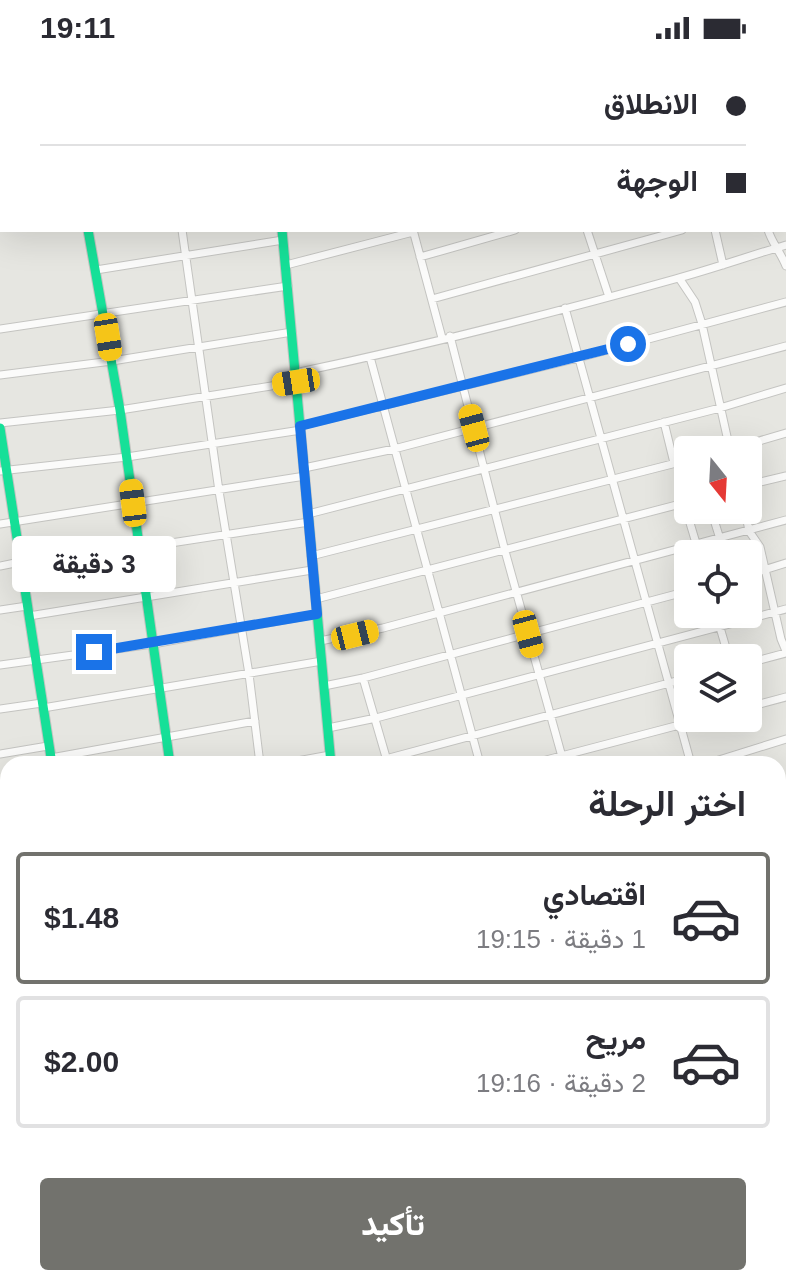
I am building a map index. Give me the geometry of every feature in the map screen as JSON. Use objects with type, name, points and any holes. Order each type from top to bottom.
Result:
[{"type":"main road","points":[[88,232],[120,410],[169,756]]},
{"type":"main road","points":[[283,235],[331,756]]},
{"type":"main road","points":[[0,425],[3,470],[15,522],[50,756]]},
{"type":"street","points":[[182,232],[259,756]]},
{"type":"street","points":[[286,265],[409,232]]},
{"type":"street","points":[[413,232],[432,299],[463,386],[562,756]]},
{"type":"street","points":[[420,257],[508,232]]},
{"type":"street","points":[[588,232],[609,297]]},
{"type":"street","points":[[432,299],[675,232]]},
{"type":"street","points":[[715,232],[723,265]]},
{"type":"street","points":[[754,255],[768,232],[782,246],[786,266]]},
{"type":"street","points":[[96,270],[186,257],[283,235]]},
{"type":"street","points":[[0,425],[205,398],[296,378],[679,278],[782,246]]},
{"type":"street","points":[[679,278],[695,302],[702,324],[727,436]]},
{"type":"street","points":[[0,329],[288,286]]},
{"type":"street","points":[[3,470],[213,445],[300,428],[786,302]]},
{"type":"street","points":[[565,308],[674,706]]},
{"type":"street","points":[[0,375],[112,361],[292,332]]},
{"type":"street","points":[[0,524],[219,491],[304,472],[786,346]]},
{"type":"street","points":[[370,357],[478,756]]},
{"type":"street","points":[[0,566],[21,566],[226,536],[309,518],[786,388]]},
{"type":"street","points":[[311,556],[674,463],[664,422]]},
{"type":"street","points":[[762,440],[786,433]]},
{"type":"street","points":[[762,482],[786,476]]},
{"type":"street","points":[[316,599],[674,505]]},
{"type":"street","points":[[714,540],[786,520]]},
{"type":"street","points":[[715,524],[720,539]]},
{"type":"street","points":[[748,524],[760,547],[786,652],[762,659]]},
{"type":"street","points":[[320,641],[355,635],[674,549]]},
{"type":"street","points":[[762,571],[786,563]]},
{"type":"street","points":[[0,610],[28,611],[145,598],[312,570]]},
{"type":"street","points":[[324,686],[674,595]]},
{"type":"street","points":[[762,616],[786,609]]},
{"type":"street","points":[[0,665],[153,644],[317,614]]},
{"type":"street","points":[[328,728],[715,628]]},
{"type":"street","points":[[0,709],[160,690],[322,661]]},
{"type":"street","points":[[363,678],[386,756]]},
{"type":"street","points":[[407,756],[674,682]]},
{"type":"street","points":[[762,703],[786,697]]},
{"type":"street","points":[[75,756],[255,721]]},
{"type":"street","points":[[576,756],[674,727]]},
{"type":"street","points":[[681,732],[689,756]]},
{"type":"street","points":[[732,756],[786,739]]},
{"type":"street","points":[[0,754],[48,746]]},
{"type":"traffic: fast","points":[[88,232],[120,410],[169,756]]},
{"type":"traffic: fast","points":[[282,232],[330,756]]},
{"type":"traffic: fast","points":[[0,428],[51,756]]},
{"type":"route","points":[[94,652],[317,614],[300,426],[628,344]]}]
